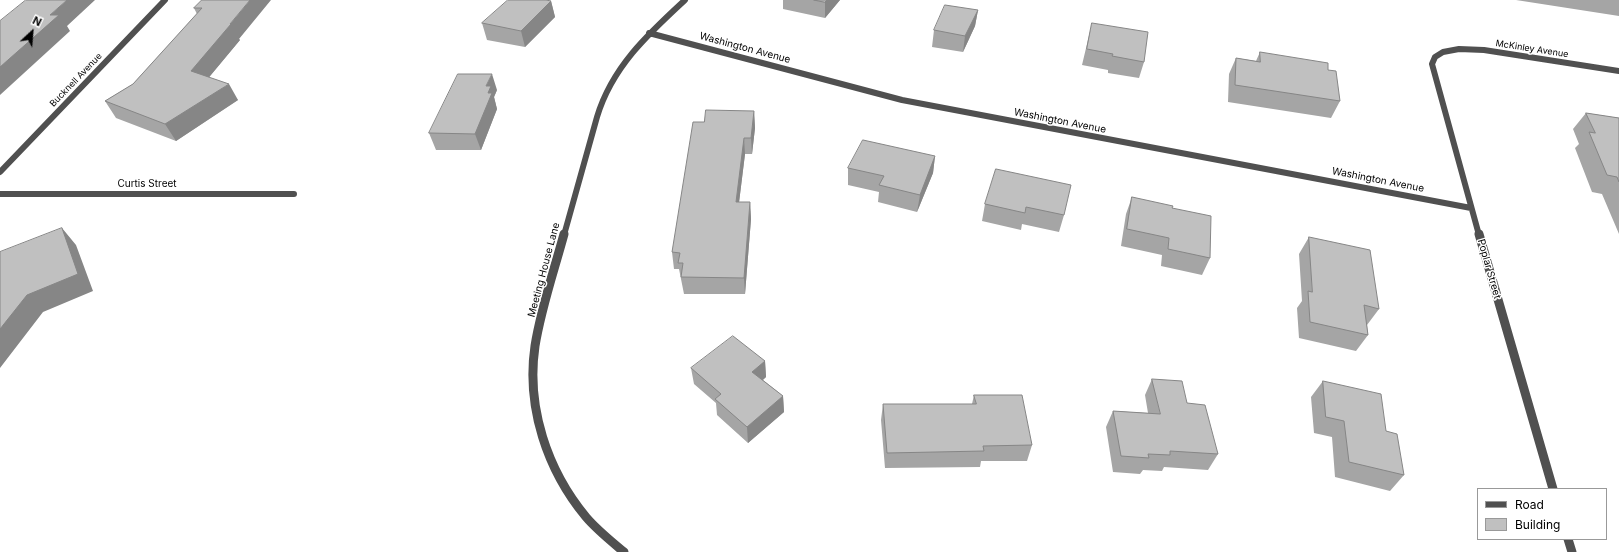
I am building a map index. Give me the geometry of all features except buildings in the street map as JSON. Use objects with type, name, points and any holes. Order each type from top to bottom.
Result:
[{"type":"street","name":"Bucknell Avenue","points":[[0,172],[165,0]]},
{"type":"street","name":"Meeting House Lane","points":[[624,552],[586,518],[559,477],[549,455],[537,416],[533,371],[540,326],[602,99],[612,77],[630,54],[685,0]]},
{"type":"street","name":"Washington Avenue","points":[[649,34],[915,103],[1471,208]]},
{"type":"street","name":"McKinley Avenue","points":[[1443,52],[1459,49],[1484,50],[1619,71]]},
{"type":"street","name":"Poplar Street","points":[[1443,52],[1435,57],[1432,64],[1433,73],[1471,208],[1554,488]]},
{"type":"street","name":"Curtis Street","points":[[0,194],[294,194]]},
{"type":"street","points":[[1568,540],[1572,552]]}]
